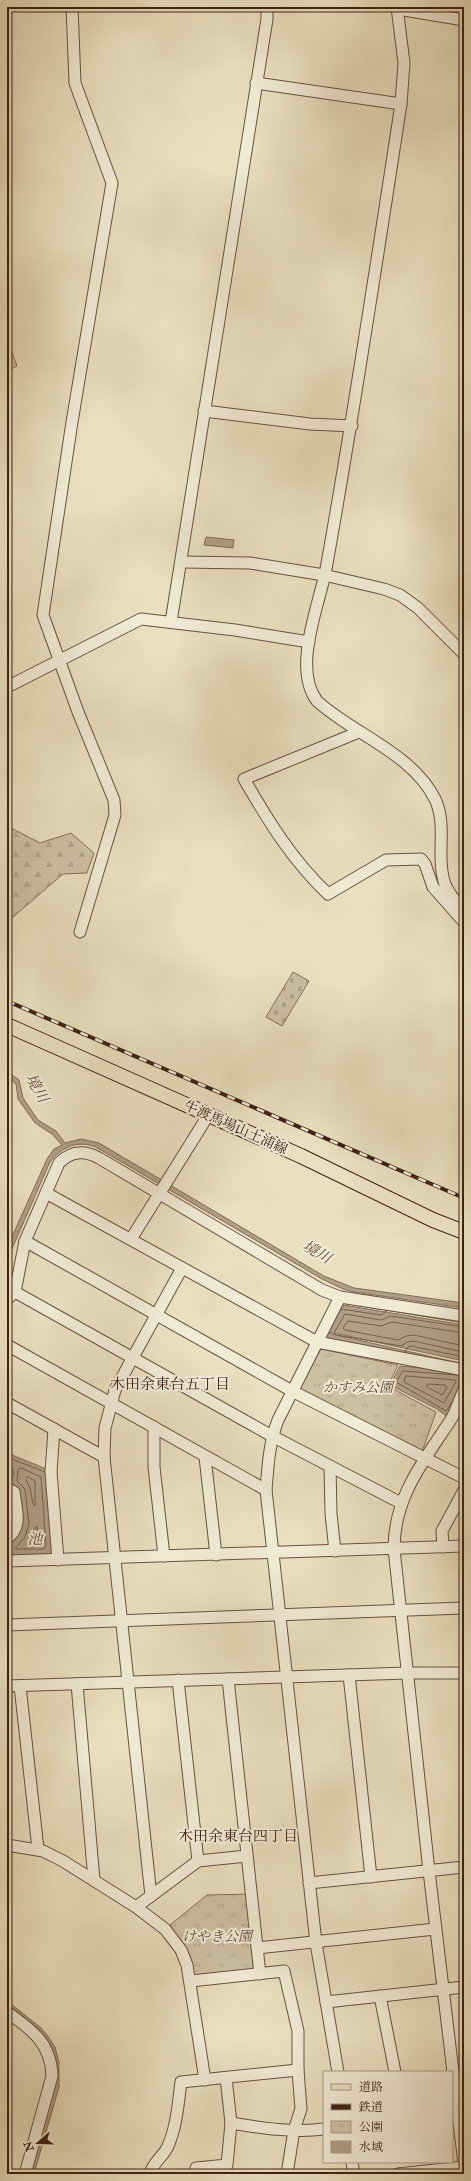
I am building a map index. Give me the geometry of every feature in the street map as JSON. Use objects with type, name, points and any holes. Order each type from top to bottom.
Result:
[{"type":"main road","name":"牛渡馬場山土浦線","points":[[7,1026],[208,1114],[464,1232]]},
{"type":"street","points":[[72,7],[75,83],[112,183],[72,422],[44,615],[59,662],[114,800],[115,815],[80,932]]},
{"type":"street","points":[[171,622],[267,19],[267,7]]},
{"type":"street","points":[[464,20],[397,8],[404,63],[401,104],[352,426],[324,576],[305,666],[305,675],[312,695],[323,707],[409,768],[429,788],[436,800],[441,821],[443,877],[447,888],[464,910]]},
{"type":"street","points":[[256,83],[401,104]]},
{"type":"street","points":[[204,412],[310,424],[352,426]]},
{"type":"street","points":[[181,562],[250,563],[324,576],[384,589],[400,596],[418,608],[464,654]]},
{"type":"street","points":[[7,687],[59,662],[141,619],[275,635],[309,642]]},
{"type":"street","points":[[359,732],[244,780],[268,820],[301,867],[328,894],[386,860],[420,859],[425,864],[433,886],[464,922]]},
{"type":"street","points":[[131,1239],[208,1114]]},
{"type":"street","points":[[401,1503],[272,1436],[132,1358],[11,1296],[25,1241],[59,1163],[69,1155],[83,1152],[99,1158],[322,1290],[340,1297],[464,1316]]},
{"type":"street","points":[[46,1192],[317,1342],[464,1370]]},
{"type":"street","points":[[25,1241],[292,1390],[464,1478]]},
{"type":"street","points":[[151,1896],[120,1619],[104,1457],[105,1428],[111,1403],[132,1358],[182,1268]]},
{"type":"street","points":[[338,2071],[316,1943],[266,1490],[268,1459],[272,1436],[292,1390],[340,1297]]},
{"type":"street","points":[[7,1345],[266,1490]]},
{"type":"street","points":[[450,2071],[394,1549],[396,1520],[401,1503],[424,1457],[451,1419],[464,1390]]},
{"type":"street","points":[[7,1403],[104,1457]]},
{"type":"street","points":[[154,1427],[154,1467],[164,1556]]},
{"type":"street","points":[[54,1429],[51,1472],[58,1560]]},
{"type":"street","points":[[205,1457],[216,1555]]},
{"type":"street","points":[[330,1466],[330,1492],[335,1551]]},
{"type":"street","points":[[7,1488],[14,1492],[18,1524],[15,1531],[7,1538]]},
{"type":"street","points":[[443,1547],[442,1531],[464,1490]]},
{"type":"street","points":[[7,1561],[464,1546]]},
{"type":"street","points":[[7,1624],[464,1608]]},
{"type":"street","points":[[7,1686],[286,1676],[464,1673]]},
{"type":"street","points":[[349,1675],[371,1877]]},
{"type":"street","points":[[228,1679],[260,1974]]},
{"type":"street","points":[[178,1680],[198,1861]]},
{"type":"street","points":[[77,1684],[94,1880]]},
{"type":"street","points":[[20,1686],[38,1850]]},
{"type":"street","points":[[7,1845],[38,1850],[63,1861],[156,1920],[173,1938],[181,1950],[191,1981],[205,2080]]},
{"type":"street","points":[[136,1907],[198,1861],[247,1856]]},
{"type":"street","points":[[309,1883],[464,1867]]},
{"type":"street","points":[[257,1948],[316,1943],[435,1929]]},
{"type":"street","points":[[191,1981],[284,1971],[298,2032],[298,2070],[302,2108],[294,2130],[287,2174]]},
{"type":"street","points":[[326,2002],[464,1987]]},
{"type":"street","points":[[380,1996],[395,2071]]},
{"type":"street","points":[[7,2012],[30,2030],[43,2044],[51,2061],[52,2076],[25,2174]]},
{"type":"street","points":[[150,2174],[151,2169],[168,2147],[174,2130],[182,2082],[298,2070]]},
{"type":"street","points":[[196,2174],[196,2168],[227,2170],[231,2124],[226,2078]]},
{"type":"street","points":[[398,2174],[464,2165],[453,2095]]},
{"type":"street","points":[[231,2124],[294,2130],[323,2129]]},
{"type":"street","points":[[352,2163],[354,2174]]},
{"type":"green space","points":[[7,339],[17,366],[7,371]]},
{"type":"green space","points":[[7,826],[40,843],[71,833],[94,853],[87,873],[63,874],[13,917],[7,913]]},
{"type":"green space","points":[[293,972],[309,981],[282,1026],[266,1017]]},
{"type":"green space","name":"かすみ公園","points":[[321,1349],[398,1365],[388,1386],[436,1412],[422,1452],[299,1389]]},
{"type":"green space","name":"けやき公園","points":[[251,1894],[260,1974],[191,1981],[165,1929],[207,1895]]},
{"type":"water","points":[[206,537],[234,540],[233,548],[204,545]]},
{"type":"water","points":[[7,1071],[19,1080],[23,1098],[38,1120],[56,1131],[65,1143],[81,1139],[99,1143],[324,1276],[354,1288],[464,1303],[464,1308],[354,1292],[343,1289],[322,1279],[96,1147],[82,1144],[70,1146],[60,1152],[50,1162],[7,1260],[7,1248],[47,1159],[54,1149],[62,1145],[52,1134],[35,1123],[18,1099],[16,1084],[7,1077]]},
{"type":"water","points":[[341,1299],[464,1318],[464,1323],[343,1303],[327,1333],[464,1364],[464,1367],[319,1341]]},
{"type":"water","points":[[343,1305],[464,1325],[464,1361],[329,1332]]},
{"type":"water","points":[[400,1366],[464,1372],[464,1386],[449,1418],[437,1409],[390,1385]]},
{"type":"water","name":"池","points":[[7,1453],[49,1470],[56,1558],[7,1560],[7,1541],[17,1533],[7,1486],[10,1473],[7,1467]]},
{"type":"water","points":[[7,2001],[40,2027],[47,2035],[55,2047],[59,2063],[59,2087],[34,2174],[30,2174],[54,2086],[36,2029],[7,2007]]},
{"type":"railway","points":[[7,1001],[464,1198]]},
{"type":"district","name":"木田余東台五丁目","points":[[170,1384]]},
{"type":"district","name":"木田余東台四丁目","points":[[238,1836]]},
{"type":"water label","name":"境川","points":[[37,1088]]},
{"type":"water label","name":"境川","points":[[317,1252]]}]
